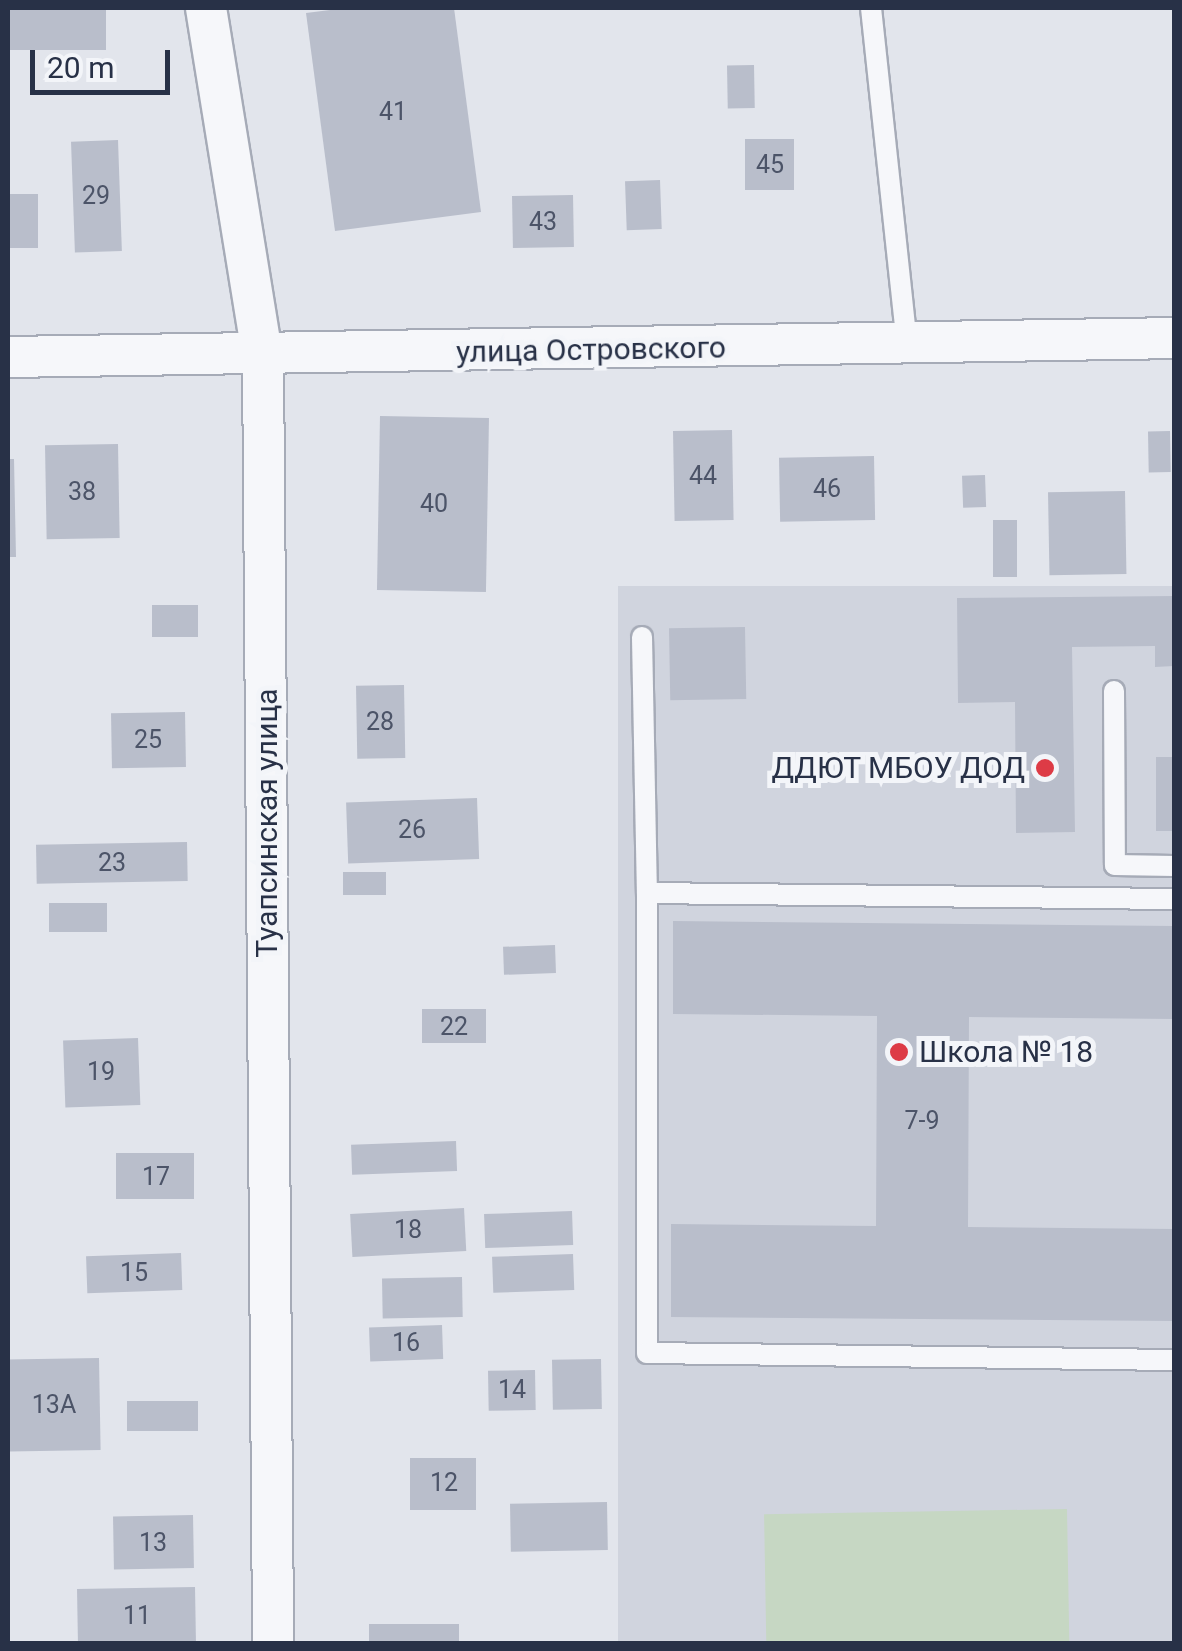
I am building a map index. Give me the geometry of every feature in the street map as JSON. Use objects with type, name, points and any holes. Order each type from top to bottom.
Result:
[{"type":"street","name":"Туапсинская улица","points":[[206,8],[263,358],[273,1644]]},
{"type":"street","name":"улица Островского","points":[[8,357],[263,358],[1174,338]]},
{"type":"lane","points":[[871,8],[907,343]]},
{"type":"lane","points":[[642,637],[647,893],[646,1353],[1174,1360]]},
{"type":"lane","points":[[1114,691],[1115,865],[1174,866]]},
{"type":"lane","points":[[647,893],[1174,899]]},
{"type":"shaded area","name":"Школа № 18","points":[[618,586],[1174,586],[1174,1643],[618,1643]]},
{"type":"green space","points":[[1067,1509],[1069,1643],[766,1644],[764,1514]]},
{"type":"building","points":[[8,8],[106,8],[106,50],[8,50]]},
{"type":"building","points":[[346,8],[454,8],[481,212],[335,231],[306,13]]},
{"type":"building","points":[[727,65],[754,65],[755,108],[728,108]]},
{"type":"building","points":[[745,139],[794,139],[794,190],[745,190]]},
{"type":"building","points":[[118,140],[122,251],[75,253],[71,142]]},
{"type":"building","points":[[660,180],[662,229],[627,230],[625,181]]},
{"type":"building","points":[[8,194],[38,194],[38,248],[8,248]]},
{"type":"building","points":[[573,195],[574,247],[513,248],[512,196]]},
{"type":"building","points":[[380,416],[489,418],[486,592],[377,590]]},
{"type":"building","points":[[732,430],[734,520],[675,521],[673,431]]},
{"type":"building","points":[[1148,431],[1170,431],[1171,472],[1149,472]]},
{"type":"building","points":[[118,444],[120,538],[47,539],[45,445]]},
{"type":"building","points":[[874,456],[875,520],[780,522],[779,458]]},
{"type":"building","points":[[8,459],[14,459],[16,557],[8,557]]},
{"type":"building","points":[[985,475],[986,507],[963,508],[962,476]]},
{"type":"building","points":[[1125,491],[1126,574],[1049,575],[1048,492]]},
{"type":"building","points":[[993,520],[1017,520],[1017,577],[993,577]]},
{"type":"building","name":"ДДЮТ МБОУ ДОД","points":[[1174,596],[1174,666],[1155,667],[1155,646],[1072,647],[1075,832],[1016,833],[1015,702],[958,703],[957,598]]},
{"type":"building","points":[[152,605],[198,605],[198,637],[152,637]]},
{"type":"building","points":[[745,627],[746,699],[670,700],[669,628]]},
{"type":"building","points":[[404,685],[405,758],[357,759],[356,686]]},
{"type":"building","points":[[185,712],[186,767],[112,768],[111,713]]},
{"type":"building","points":[[1156,757],[1174,757],[1174,831],[1156,831]]},
{"type":"building","points":[[477,798],[479,859],[348,864],[346,803]]},
{"type":"building","points":[[187,842],[188,881],[37,884],[36,845]]},
{"type":"building","points":[[343,872],[386,872],[386,895],[343,895]]},
{"type":"building","points":[[49,903],[107,903],[107,932],[49,932]]},
{"type":"building","points":[[673,921],[1174,926],[1174,1019],[969,1017],[968,1227],[1174,1229],[1174,1321],[671,1317],[671,1224],[876,1226],[877,1016],[673,1014]]},
{"type":"building","points":[[555,945],[556,973],[504,975],[503,947]]},
{"type":"building","points":[[422,1009],[486,1009],[486,1043],[422,1043]]},
{"type":"building","points":[[138,1038],[140,1105],[65,1108],[63,1041]]},
{"type":"building","points":[[456,1141],[457,1171],[352,1175],[351,1145]]},
{"type":"building","points":[[116,1153],[194,1153],[194,1199],[116,1199]]},
{"type":"building","points":[[464,1208],[466,1251],[352,1257],[350,1214]]},
{"type":"building","points":[[572,1211],[573,1245],[485,1248],[484,1214]]},
{"type":"building","points":[[181,1253],[182,1290],[87,1293],[86,1256]]},
{"type":"building","points":[[573,1254],[574,1290],[493,1293],[492,1257]]},
{"type":"building","points":[[462,1277],[463,1317],[383,1318],[382,1278]]},
{"type":"building","points":[[442,1325],[443,1359],[370,1362],[369,1328]]},
{"type":"building","points":[[99,1358],[101,1450],[10,1452],[8,1360]]},
{"type":"building","points":[[601,1359],[602,1409],[553,1410],[552,1360]]},
{"type":"building","points":[[535,1370],[536,1410],[489,1411],[488,1371]]},
{"type":"building","points":[[127,1401],[198,1401],[198,1431],[127,1431]]},
{"type":"building","points":[[410,1458],[476,1458],[476,1510],[410,1510]]},
{"type":"building","points":[[607,1502],[608,1550],[511,1552],[510,1504]]},
{"type":"building","points":[[193,1515],[194,1568],[114,1569],[113,1516]]},
{"type":"building","points":[[195,1587],[196,1644],[78,1644],[77,1589]]},
{"type":"building","points":[[369,1624],[459,1624],[459,1644],[369,1644]]},
{"type":"place","name":"ДДЮТ МБОУ ДОД","points":[[1045,768]]},
{"type":"place","name":"Школа № 18","points":[[899,1052]]}]
